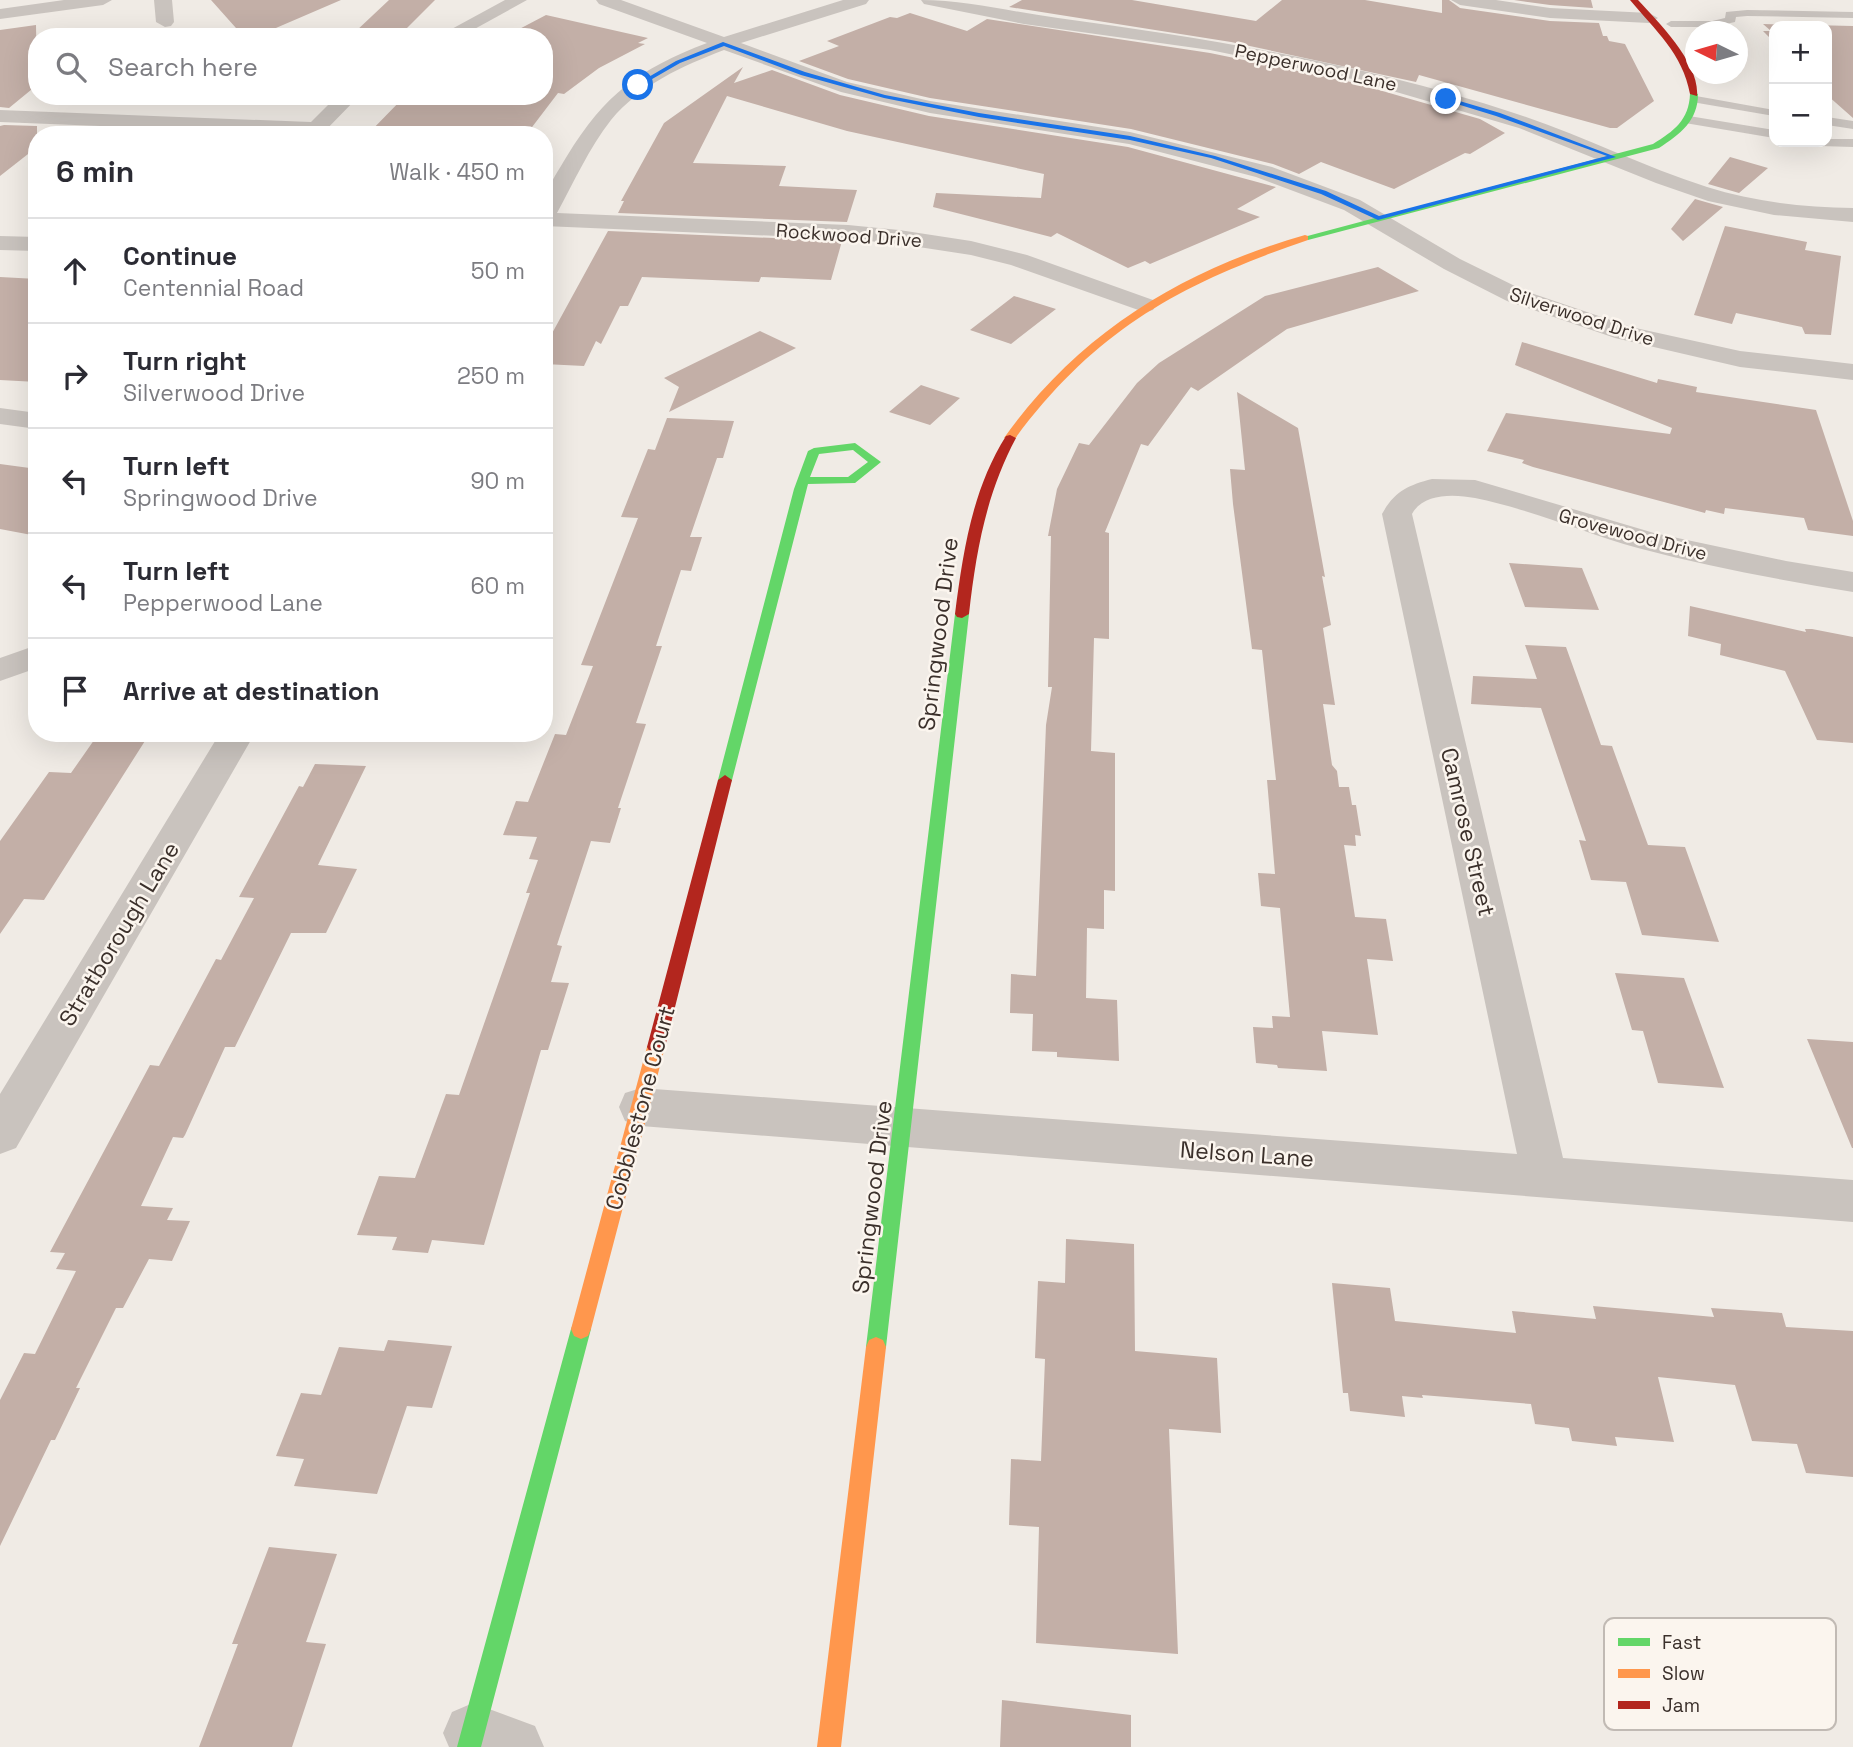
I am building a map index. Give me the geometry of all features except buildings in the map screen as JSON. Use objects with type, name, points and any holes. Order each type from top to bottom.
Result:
[{"type":"street","points":[[0,14],[103,0]]},
{"type":"street","points":[[163,0],[165,22]]},
{"type":"street","points":[[464,28],[518,0]]},
{"type":"street","name":"Silverwood Drive","points":[[605,0],[803,74],[884,97],[979,115],[1130,138],[1213,157],[1324,192],[1378,218],[1479,279],[1564,314],[1689,349],[1788,366],[1853,372]]},
{"type":"street","points":[[553,202],[605,116],[617,102],[659,72],[723,44],[860,0]]},
{"type":"street","name":"Pepperwood Lane","points":[[930,0],[1016,19],[1181,40],[1307,64],[1408,88],[1498,114],[1675,183],[1732,201],[1804,213],[1853,215]]},
{"type":"street","points":[[1460,0],[1550,13],[1649,18]]},
{"type":"street","points":[[1634,0],[1683,62],[1696,100],[1689,120]]},
{"type":"street","points":[[318,126],[340,105]]},
{"type":"street","points":[[0,116],[209,126]]},
{"type":"street","name":"Springwood Drive","points":[[829,1747],[971,538],[985,488],[1008,442],[1043,391],[1093,342],[1144,305],[1228,263],[1282,244],[1656,146],[1676,134],[1689,120]]},
{"type":"street","name":"Rockwood Drive","points":[[553,217],[848,232],[899,237],[971,248],[1019,260],[1144,305]]},
{"type":"street","points":[[0,243],[28,244]]},
{"type":"street","points":[[0,416],[28,420]]},
{"type":"street","name":"Cobblestone Court","points":[[485,1742],[641,1107],[803,481]]},
{"type":"street","name":"Grovewood Drive","points":[[1415,494],[1432,488],[1475,489],[1648,541],[1786,571],[1853,582]]},
{"type":"street","name":"Camrose Street","points":[[1415,494],[1403,503],[1397,514],[1545,1177]]},
{"type":"street","points":[[0,670],[28,659]]},
{"type":"street","name":"Stratborough Lane","points":[[0,1134],[233,742]]},
{"type":"street","name":"Nelson Lane","points":[[641,1107],[1853,1201]]},
{"type":"lane","points":[[1671,24],[1712,24],[1731,20],[1730,15],[1747,13],[1853,15]]},
{"type":"lane","points":[[1696,100],[1769,112]]},
{"type":"lane","points":[[1689,120],[1769,133]]},
{"type":"lane","points":[[1832,122],[1853,125]]},
{"type":"lane","points":[[1832,142],[1853,143]]},
{"type":"traffic: fast","points":[[1305,238],[1656,146],[1684,125],[1692,112],[1694,94]]},
{"type":"traffic: fast","points":[[725,780],[800,489],[814,451],[855,446],[875,462],[851,480],[803,481]]},
{"type":"traffic: fast","points":[[876,1347],[962,614]]},
{"type":"traffic: fast","points":[[469,1747],[581,1329]]},
{"type":"traffic: slow","points":[[1010,438],[1038,400],[1069,367],[1139,312],[1219,270],[1305,238]]},
{"type":"traffic: slow","points":[[581,1329],[656,1047]]},
{"type":"traffic: slow","points":[[829,1747],[876,1347]]},
{"type":"traffic: jam","points":[[1634,0],[1680,55],[1692,81],[1694,94]]},
{"type":"traffic: jam","points":[[962,614],[976,523],[989,481],[1010,438]]},
{"type":"traffic: jam","points":[[656,1047],[725,780]]},
{"type":"route","points":[[638,85],[678,62],[723,44],[803,74],[884,97],[930,107],[1130,138],[1213,157],[1324,192],[1378,218],[1613,157],[1498,114],[1446,99]]}]
